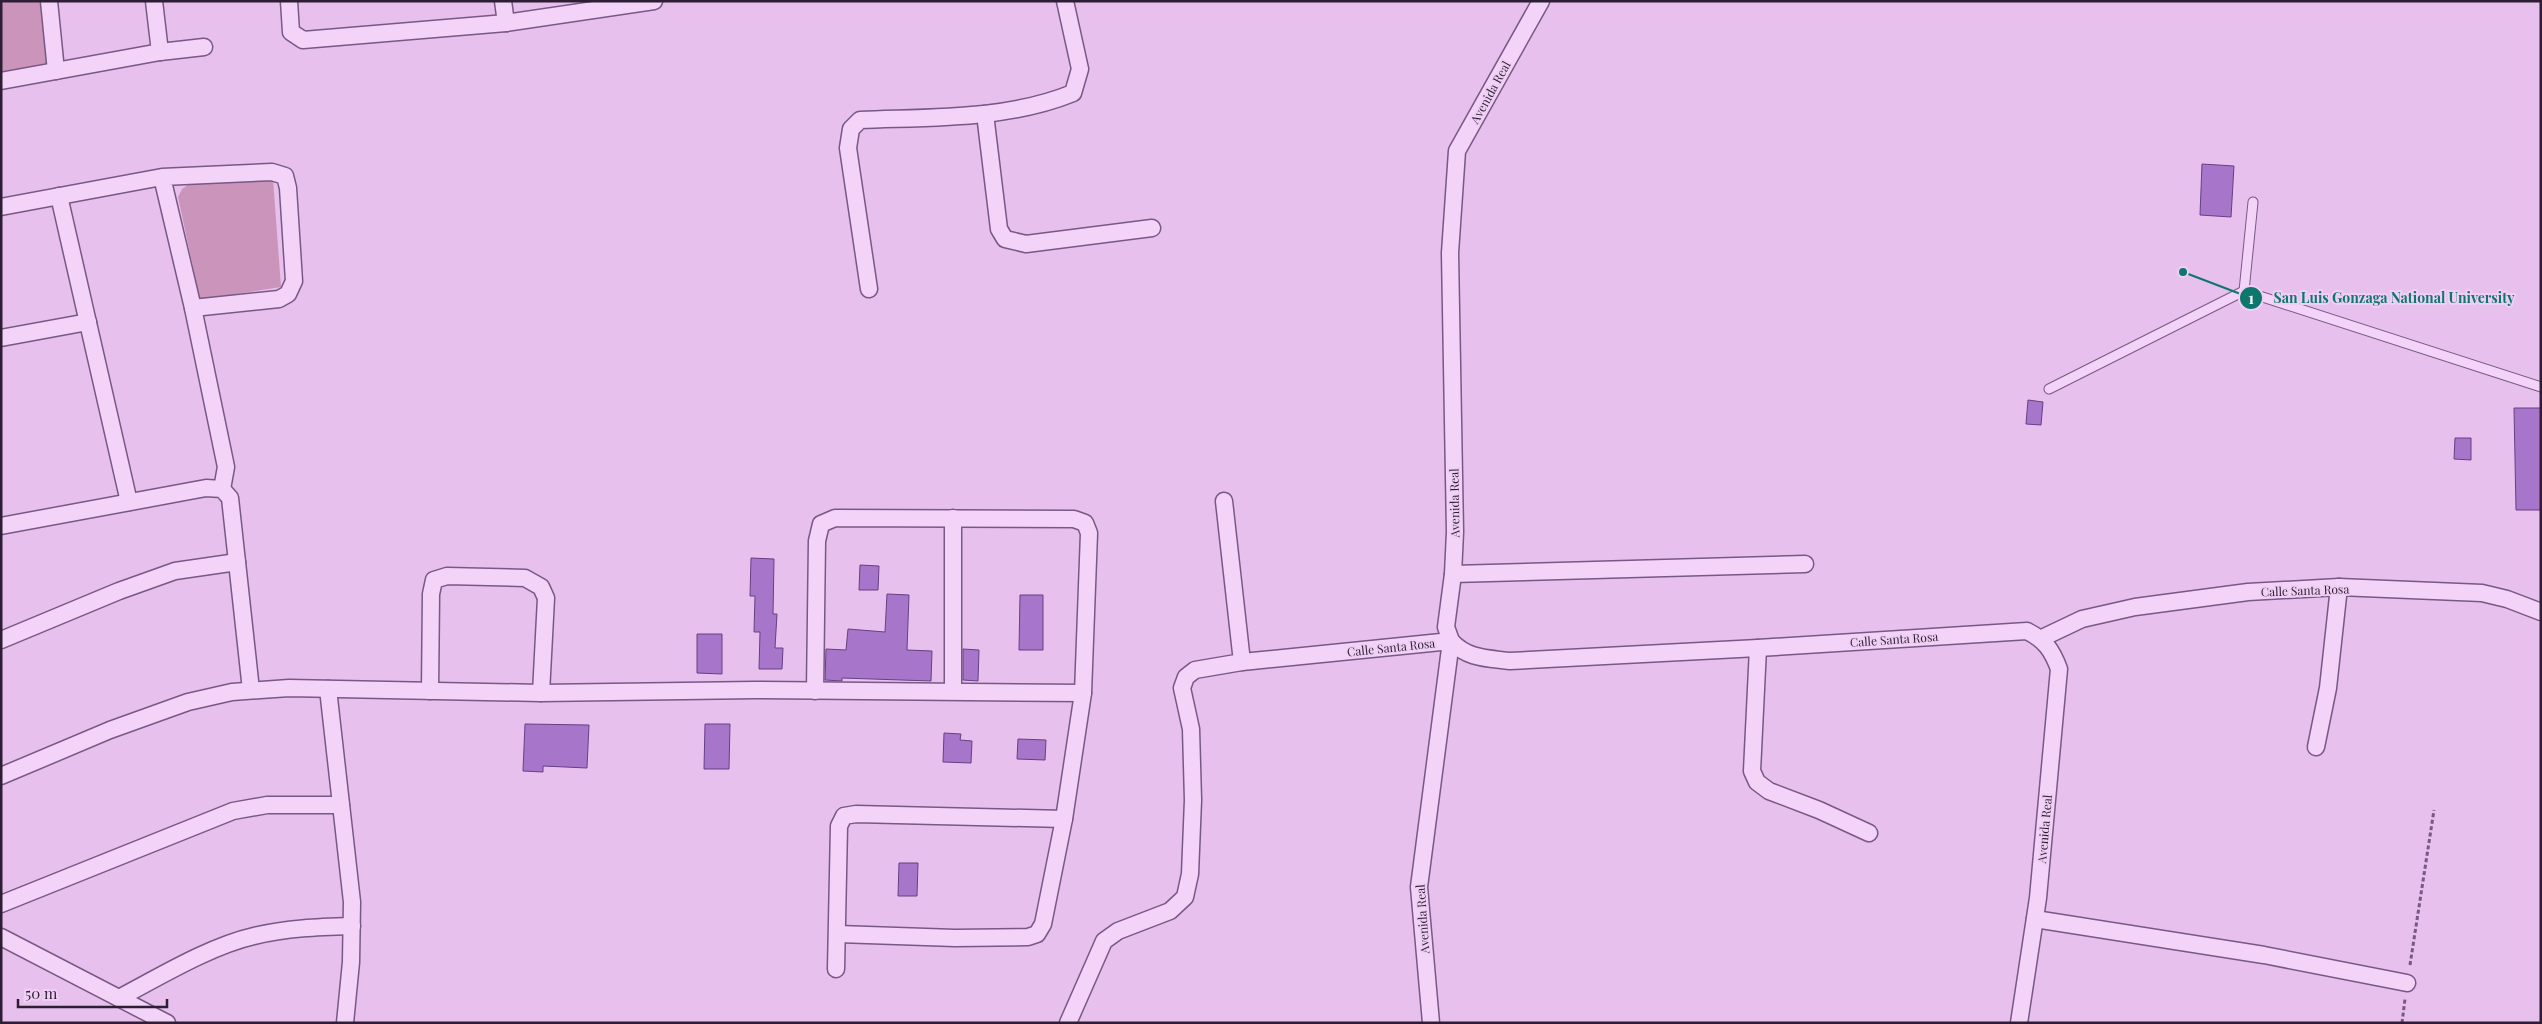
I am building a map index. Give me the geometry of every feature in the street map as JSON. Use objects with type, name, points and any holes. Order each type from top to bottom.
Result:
[{"type":"street","points":[[49,1],[56,71]]},
{"type":"street","points":[[154,1],[160,52]]},
{"type":"street","points":[[289,1],[291,32],[303,40],[506,23],[654,1]]},
{"type":"street","points":[[503,1],[506,23]]},
{"type":"street","points":[[869,289],[848,148],[851,129],[860,120],[985,114],[1052,102],[1073,93],[1080,69],[1065,1]]},
{"type":"street","name":"Avenida Real","points":[[1431,1023],[1419,887],[1451,641],[1446,627],[1453,574],[1455,532],[1450,253],[1457,152],[1541,1]]},
{"type":"street","points":[[1,81],[160,52],[204,46]]},
{"type":"street","points":[[985,114],[999,229],[1006,239],[1026,244],[1152,228]]},
{"type":"street","points":[[1,207],[162,177],[272,172],[285,176],[288,188],[294,281],[288,294],[280,299],[193,308]]},
{"type":"street","points":[[162,177],[193,308],[226,467],[222,489]]},
{"type":"street","points":[[59,196],[129,502]]},
{"type":"street","points":[[1,338],[88,322]]},
{"type":"street","points":[[1,526],[206,488],[222,489],[230,498],[251,690]]},
{"type":"street","points":[[1224,501],[1242,662]]},
{"type":"street","points":[[815,691],[817,541],[821,524],[835,518],[1074,519],[1084,523],[1089,533],[1084,693],[1064,819],[1043,924],[1037,934],[1028,937],[955,938],[838,934]]},
{"type":"street","points":[[953,518],[953,691]]},
{"type":"street","points":[[1,640],[118,591],[175,571],[237,562]]},
{"type":"street","points":[[1453,574],[1805,564]]},
{"type":"street","points":[[430,691],[431,594],[434,580],[448,576],[525,578],[541,587],[546,598],[541,693]]},
{"type":"street","points":[[2316,747],[2328,688],[2339,588]]},
{"type":"street","name":"Calle Santa Rosa","points":[[1068,1023],[1104,941],[1118,931],[1170,912],[1185,896],[1190,874],[1194,800],[1191,729],[1182,688],[1186,677],[1195,670],[1242,662],[1451,641],[1460,651],[1473,657],[1510,661],[2027,631],[2042,638],[2082,619],[2135,607],[2248,592],[2339,588],[2482,593],[2508,599],[2541,612]]},
{"type":"street","name":"Avenida Real","points":[[2019,1023],[2035,919],[2059,669],[2053,651],[2042,638]]},
{"type":"street","points":[[1758,648],[1752,771],[1756,782],[1769,791],[1819,810],[1869,833]]},
{"type":"street","points":[[1,776],[110,730],[188,702],[232,692],[251,690],[328,689],[541,693],[953,691],[1084,693]]},
{"type":"street","points":[[328,689],[352,926],[345,1023]]},
{"type":"street","points":[[1,904],[233,811],[268,805],[341,805]]},
{"type":"street","points":[[836,969],[839,826],[844,816],[856,814],[1064,819]]},
{"type":"street","points":[[2035,919],[2264,955],[2407,983]]},
{"type":"street","points":[[119,998],[191,960],[252,936],[296,928],[352,926]]},
{"type":"street","points":[[1,937],[167,1023]]},
{"type":"lane","points":[[2244,291],[2253,202]]},
{"type":"lane","points":[[2050,389],[2244,291],[2541,387]]},
{"type":"path","points":[[2402,1023],[2434,810]]},
{"type":"shaded area","points":[[1,1],[40,1],[47,65],[1,73]]},
{"type":"shaded area","points":[[273,179],[281,287],[200,300],[178,197],[182,189],[191,183]]},
{"type":"building","points":[[2202,164],[2234,166],[2231,217],[2200,215]]},
{"type":"building","points":[[2028,400],[2043,402],[2041,425],[2026,424]]},
{"type":"building","points":[[2514,408],[2541,408],[2541,510],[2516,510]]},
{"type":"building","points":[[2455,438],[2471,438],[2471,460],[2454,459]]},
{"type":"building","points":[[751,558],[774,559],[773,614],[777,614],[775,648],[783,648],[782,669],[759,669],[760,632],[754,632],[755,596],[750,596]]},
{"type":"building","points":[[860,565],[879,566],[878,590],[859,590]]},
{"type":"building","points":[[887,594],[909,595],[907,650],[932,651],[931,681],[842,678],[842,681],[825,680],[826,649],[846,650],[848,629],[885,632]]},
{"type":"building","points":[[1020,595],[1043,595],[1043,650],[1019,650]]},
{"type":"building","points":[[697,634],[722,634],[722,674],[697,673]]},
{"type":"building","points":[[963,649],[979,650],[978,681],[963,680]]},
{"type":"building","points":[[525,724],[589,725],[587,768],[543,766],[543,772],[523,771]]},
{"type":"building","points":[[705,724],[730,724],[729,769],[704,769]]},
{"type":"building","points":[[944,733],[961,734],[960,740],[972,741],[971,763],[943,762]]},
{"type":"building","points":[[1018,739],[1046,740],[1045,760],[1017,759]]},
{"type":"building","points":[[899,863],[918,863],[917,896],[898,896]]},
{"type":"place","name":"San Luis Gonzaga National University","points":[[2183,272]]}]
